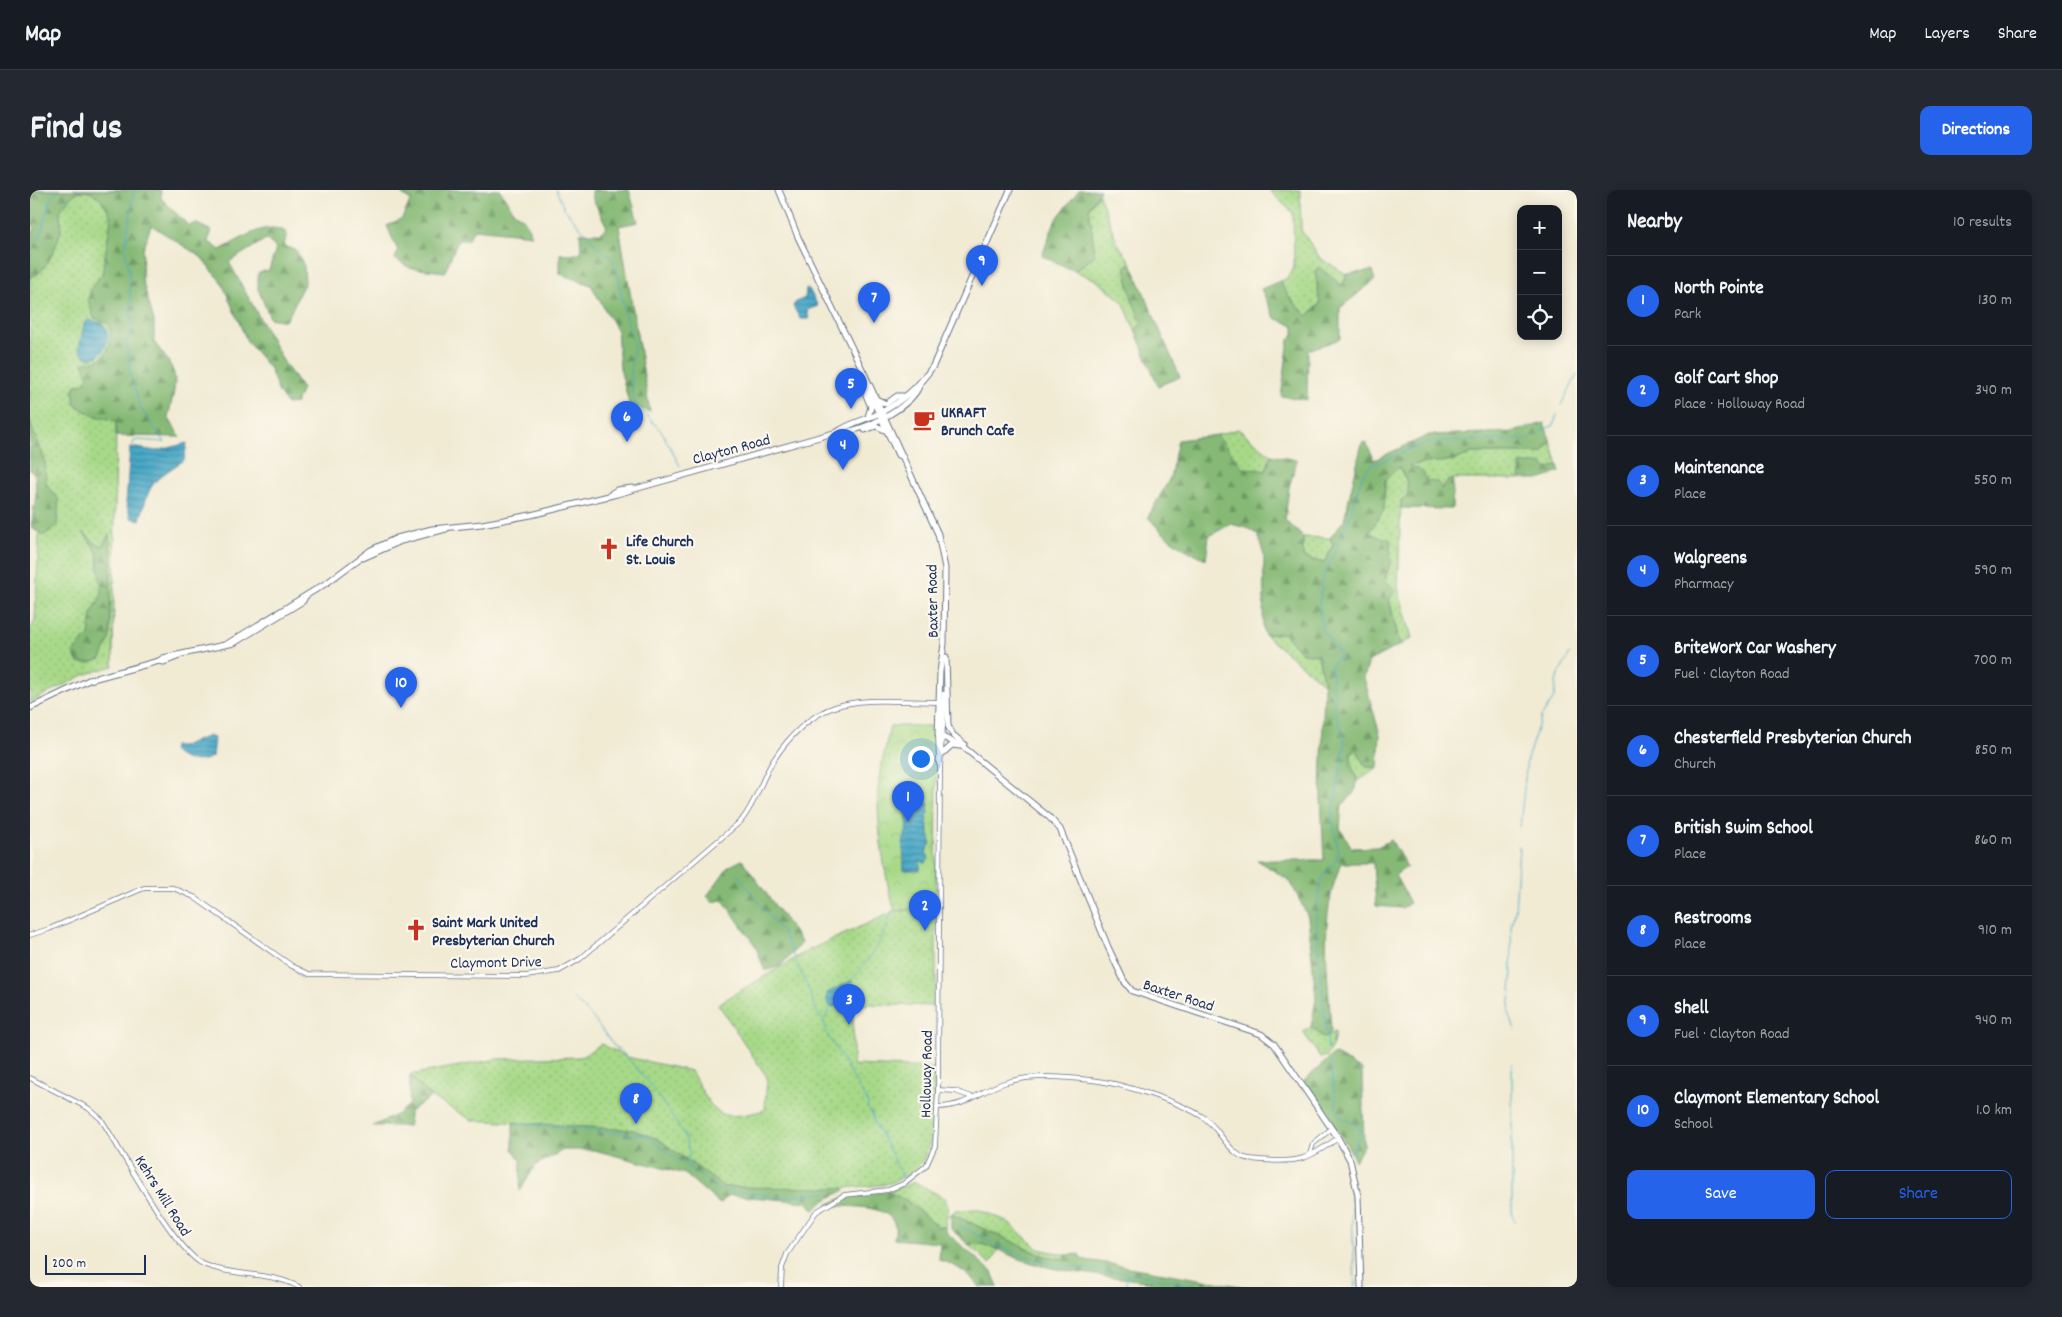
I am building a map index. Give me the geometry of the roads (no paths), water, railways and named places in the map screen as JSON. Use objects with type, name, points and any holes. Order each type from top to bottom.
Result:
[{"type":"main road","name":"Baxter Road","points":[[779,190],[798,237],[862,373],[876,398],[885,430],[898,454],[902,456]]},
{"type":"main road","name":"Clayton Road","points":[[30,708],[89,680],[234,643],[256,631],[362,558],[395,543],[446,529],[531,516],[837,432],[845,433],[858,429],[906,402],[918,392],[920,384],[939,354],[1010,190]]},
{"type":"main road","name":"Baxter Road","points":[[862,373],[867,390],[930,514],[941,546],[945,568],[940,735],[962,746],[1060,828],[1108,947],[1124,981],[1132,991],[1268,1037],[1338,1138],[1350,1160],[1358,1196],[1361,1287]]},
{"type":"main road","name":"Clayton Road","points":[[837,432],[844,426],[868,417],[881,415],[920,384]]},
{"type":"main road","points":[[867,390],[866,395],[871,407],[868,417]]},
{"type":"main road","points":[[876,398],[886,404],[897,396],[904,396]]},
{"type":"main road","points":[[858,429],[862,431],[876,426],[885,430]]},
{"type":"main road","points":[[944,644],[946,646],[948,726],[953,735],[982,762]]},
{"type":"main road","points":[[942,754],[952,745],[962,746]]},
{"type":"street","name":"Claymont Drive","points":[[30,935],[49,930],[138,890],[163,887],[178,889],[194,897],[292,966],[309,974],[526,976],[559,971],[580,959],[741,821],[753,806],[768,769],[777,755],[799,730],[822,711],[851,702],[942,702]]},
{"type":"street","name":"Holloway Road","points":[[940,735],[942,754],[940,771]]},
{"type":"street","name":"Holloway Road","points":[[781,1287],[781,1276],[787,1254],[816,1212],[844,1195],[888,1190],[909,1180],[926,1166],[935,1146],[938,1107],[940,735]]},
{"type":"street","name":"Kehrs Mill Road","points":[[30,1078],[88,1108],[101,1119],[176,1240],[194,1258],[210,1266],[283,1280],[299,1287]]},
{"type":"street","points":[[938,1107],[964,1104],[972,1098],[1004,1083],[1023,1078],[1096,1080],[1138,1091],[1201,1115],[1213,1125],[1231,1148],[1244,1159],[1286,1162],[1302,1160],[1310,1154],[1315,1154],[1338,1138]]},
{"type":"street","points":[[938,1090],[956,1091],[972,1098]]},
{"type":"street","points":[[1310,1154],[1313,1144],[1331,1129]]},
{"type":"water","points":[[806,289],[809,289],[818,306],[807,310],[809,319],[800,319],[793,306],[796,302],[805,298]]},
{"type":"water","points":[[88,320],[102,323],[108,337],[102,352],[91,358],[85,356],[79,349],[84,324]]},
{"type":"water","points":[[187,443],[184,460],[153,484],[140,520],[131,518],[126,503],[130,447],[157,451]]},
{"type":"water","points":[[209,736],[214,738],[212,757],[207,759],[196,761],[185,759],[172,750],[173,746],[180,747]]},
{"type":"water","points":[[914,796],[921,797],[929,804],[927,822],[931,843],[926,852],[929,858],[925,864],[920,860],[920,870],[904,870],[903,843],[908,825],[904,807],[906,801]]},
{"type":"water","points":[[852,980],[847,1001],[842,1006],[831,1007],[827,1002],[827,993]]},
{"type":"waterway","points":[[30,243],[40,237],[51,197],[58,190]]},
{"type":"waterway","points":[[133,446],[134,441],[138,440],[165,442],[140,407],[130,372],[126,340],[132,330],[129,270],[125,249],[134,190]]},
{"type":"waterway","points":[[556,190],[564,208],[594,243],[613,260],[634,346],[631,365],[632,391],[636,404],[662,432],[680,466]]},
{"type":"waterway","points":[[1561,405],[1577,375]]},
{"type":"waterway","points":[[1328,1049],[1317,941],[1316,911],[1321,879],[1337,859],[1339,853],[1332,819],[1345,743],[1335,709],[1331,665],[1338,659],[1340,654],[1323,631],[1319,604],[1322,580],[1347,525],[1362,476],[1370,466],[1425,443],[1532,439],[1541,430],[1553,426],[1557,415]]},
{"type":"waterway","points":[[1520,827],[1527,759],[1541,717],[1554,698],[1557,678],[1570,654]]},
{"type":"waterway","points":[[1515,1030],[1509,1013],[1512,978],[1511,925],[1515,912],[1519,846]]},
{"type":"waterway","points":[[737,875],[783,933],[809,990],[816,1011],[824,1021],[826,1032],[868,1103],[867,1108],[902,1177]]},
{"type":"waterway","points":[[852,980],[876,947],[885,930],[892,910]]},
{"type":"waterway","points":[[573,998],[593,1018],[614,1046],[623,1053],[649,1083],[684,1134],[690,1154],[688,1157],[690,1166]]},
{"type":"waterway","points":[[824,1019],[831,1007]]},
{"type":"waterway","points":[[1330,1062],[1337,1112],[1341,1117],[1360,1127],[1359,1137],[1352,1153]]},
{"type":"waterway","points":[[1512,1063],[1512,1212],[1515,1222]]},
{"type":"waterway","points":[[518,1124],[645,1135],[719,1190],[785,1197],[828,1192]]},
{"type":"waterway","points":[[1346,1164],[1351,1191],[1355,1287]]},
{"type":"waterway","points":[[957,1224],[996,1245],[1033,1259],[1064,1266],[1147,1276],[1208,1287]]},
{"type":"waterway","points":[[1126,1287],[1127,1274]]},
{"type":"place","name":"Shell","points":[[982,286]]},
{"type":"place","name":"British Swim School","points":[[874,323]]},
{"type":"place","name":"BriteWorX Car Washery","points":[[851,409]]},
{"type":"place","name":"UKRAFT Brunch Cafe","points":[[924,420]]},
{"type":"place","name":"Chesterfield Presbyterian Church","points":[[627,442]]},
{"type":"place","name":"Walgreens","points":[[843,470]]},
{"type":"place","name":"Life Church St. Louis","points":[[609,549]]},
{"type":"place","name":"Claymont Elementary School","points":[[401,708]]},
{"type":"place","name":"North Pointe","points":[[908,822]]},
{"type":"place","name":"Saint Mark United Presbyterian Church","points":[[416,930]]},
{"type":"place","name":"Golf Cart Shop","points":[[925,931]]},
{"type":"place","name":"Maintenance","points":[[849,1025]]},
{"type":"place","name":"Restrooms","points":[[636,1124]]}]
